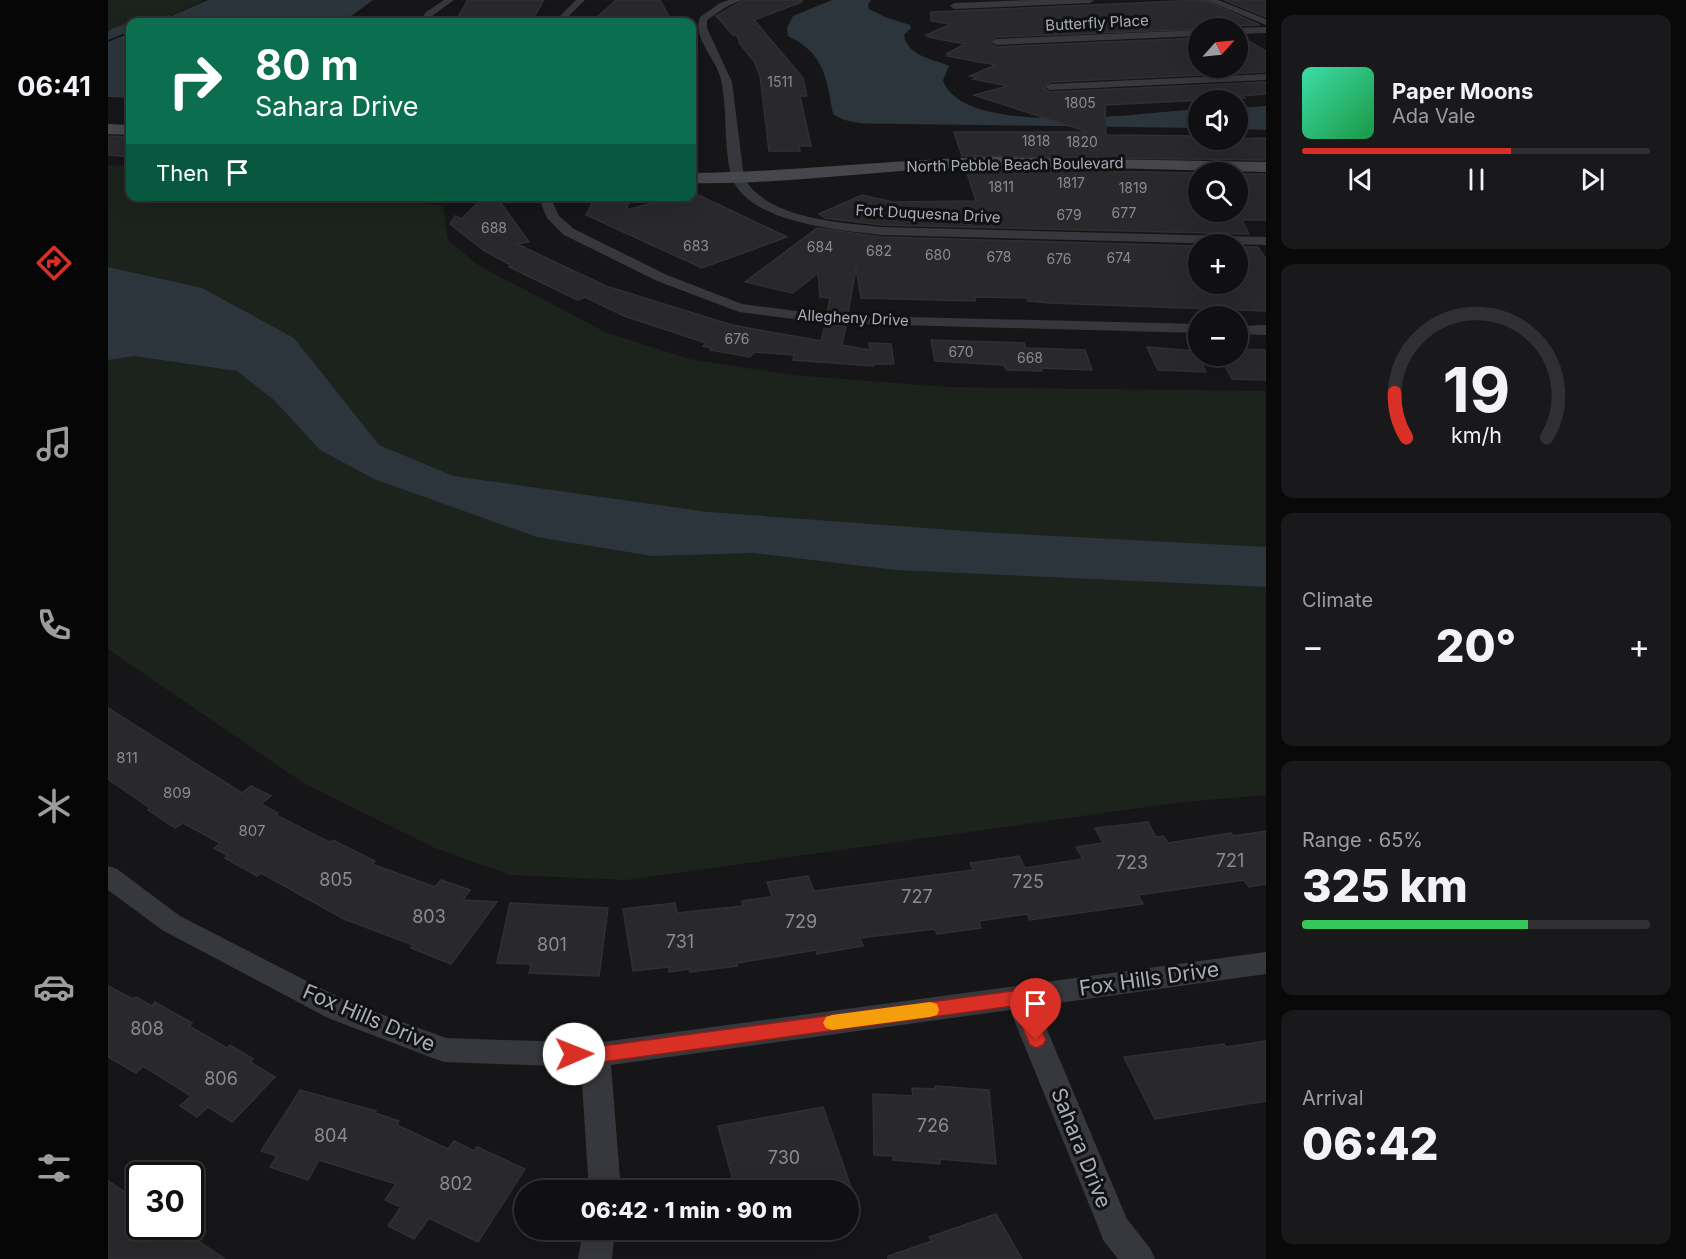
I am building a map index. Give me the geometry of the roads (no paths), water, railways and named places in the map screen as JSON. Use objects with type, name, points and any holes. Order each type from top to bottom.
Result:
[{"type":"street","points":[[426,18],[450,0]]},
{"type":"street","points":[[562,18],[581,0]]},
{"type":"street","points":[[738,0],[723,5],[703,19],[704,33],[727,79],[738,179]]},
{"type":"street","points":[[954,6],[1090,0]]},
{"type":"street","points":[[1210,0],[1266,21]]},
{"type":"street","points":[[1248,31],[1266,30]]},
{"type":"street","name":"Butterfly Place","points":[[996,42],[1188,33]]},
{"type":"street","points":[[1050,87],[1266,77]]},
{"type":"street","points":[[108,129],[126,130]]},
{"type":"street","name":"North Pebble Beach Boulevard","points":[[696,178],[738,179],[955,163],[1061,162],[1266,167]]},
{"type":"street","name":"Fort Duquesna Drive","points":[[738,179],[748,196],[776,210],[822,223],[881,231],[1266,241]]},
{"type":"street","name":"Allegheny Drive","points":[[546,201],[553,218],[569,232],[662,278],[739,308],[826,320],[1188,329]]},
{"type":"street","points":[[1248,330],[1266,330]]},
{"type":"street","name":"Fox Hills Drive","points":[[108,876],[171,923],[338,1010],[445,1050],[595,1055],[1266,963]]},
{"type":"street","name":"Sahara Drive","points":[[1019,998],[1115,1229],[1138,1259]]},
{"type":"street","points":[[595,1055],[604,1180]]},
{"type":"street","points":[[594,1259],[597,1240]]}]
